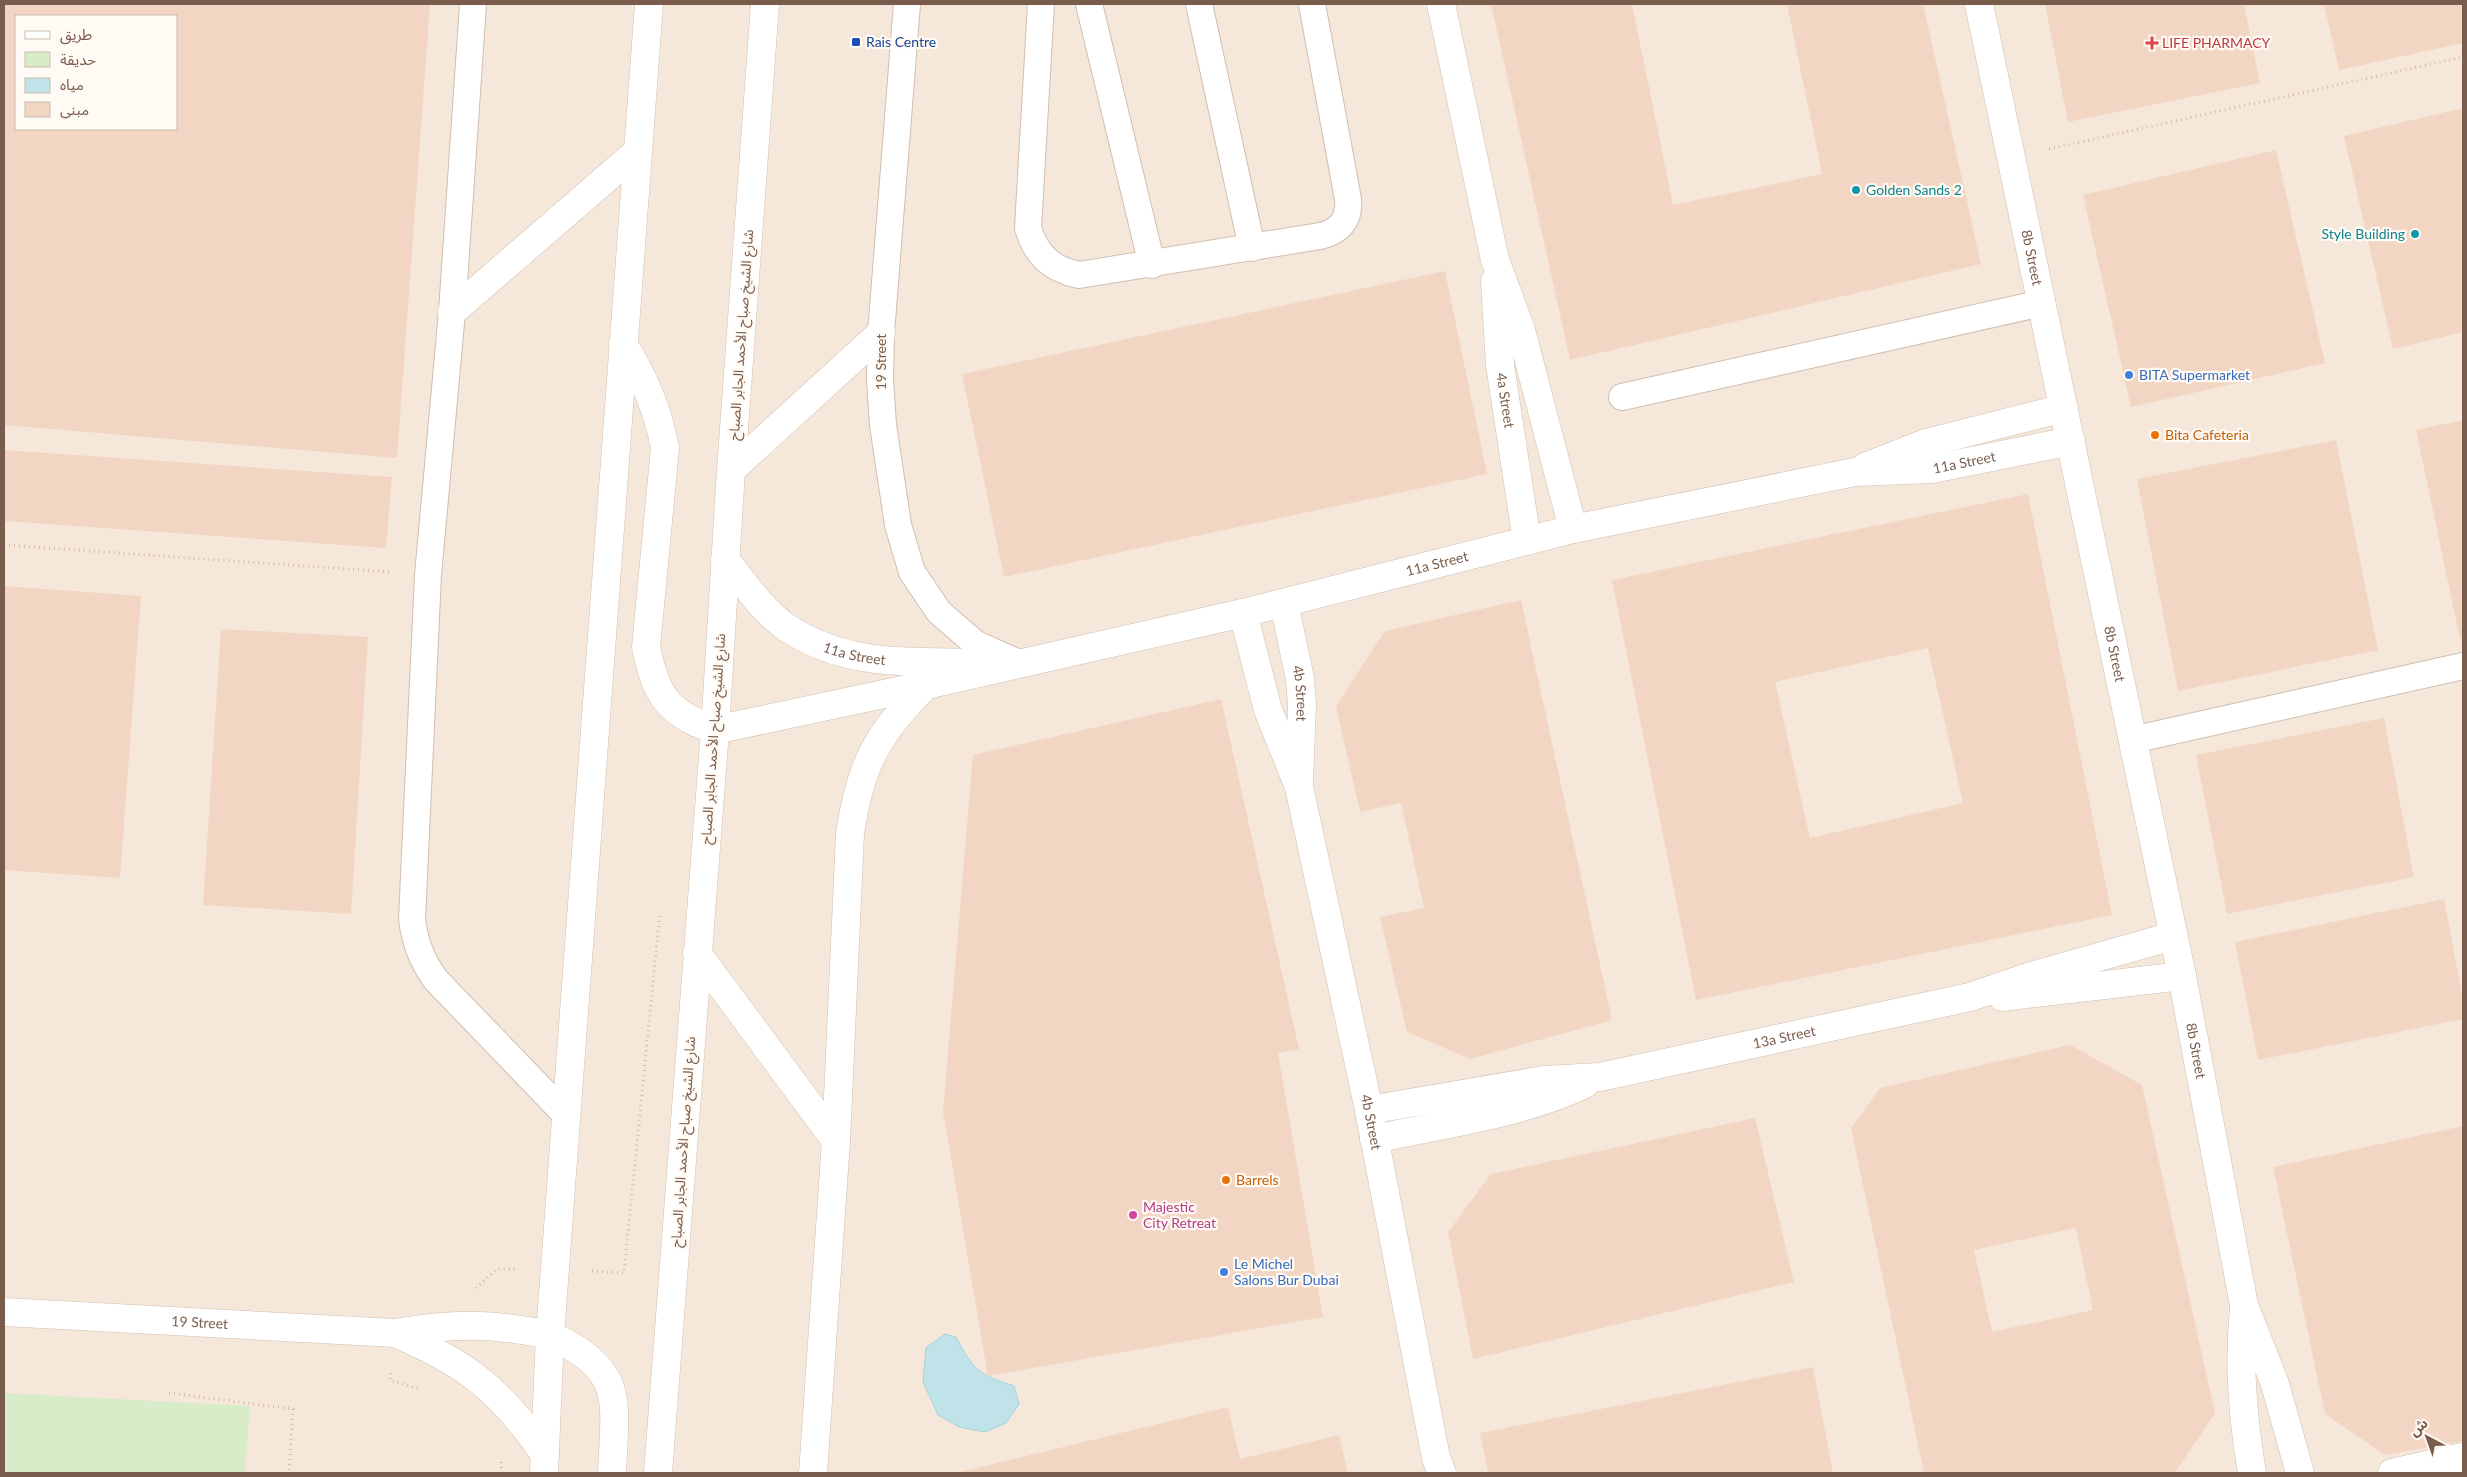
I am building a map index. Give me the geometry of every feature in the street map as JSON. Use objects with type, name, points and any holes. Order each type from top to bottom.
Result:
[{"type":"street","points":[[545,1464],[550,1335],[649,4]]},
{"type":"street","name":"شارع الشيخ صباح الأحمد الجابر الصباح","points":[[658,1473],[715,730],[731,470],[765,4]]},
{"type":"street","name":"4a Street","points":[[1441,4],[1495,260],[1521,330],[1573,529]]},
{"type":"street","name":"8b Street","points":[[1979,4],[2182,976],[2244,1305],[2272,1375],[2300,1473]]},
{"type":"street","points":[[452,312],[638,151]]},
{"type":"street","name":"4a Street","points":[[1495,260],[1495,295],[1500,365],[1527,541]]},
{"type":"street","points":[[731,470],[881,334]]},
{"type":"street","points":[[623,344],[638,368],[650,393],[660,421],[664,448],[646,647],[652,676],[666,701],[688,720],[715,730]]},
{"type":"street","name":"11a Street","points":[[1855,472],[1926,443],[2064,408]]},
{"type":"street","name":"11a Street","points":[[715,730],[1021,664],[1243,613],[1573,529],[1855,472],[1932,469],[2071,441]]},
{"type":"street","name":"11a Street","points":[[725,559],[754,596],[786,626],[824,647],[866,659],[1021,664]]},
{"type":"street","name":"4b Street","points":[[1284,603],[1300,679],[1302,705],[1299,787]]},
{"type":"street","name":"4b Street","points":[[1243,613],[1268,710],[1299,787],[1369,1110],[1438,1468]]},
{"type":"street","points":[[813,1473],[836,1141],[850,834],[855,800],[865,768],[880,738],[900,711],[926,685]]},
{"type":"street","name":"13a Street","points":[[1369,1110],[1544,1080],[1600,1077],[1970,997],[2028,977],[2173,936]]},
{"type":"street","points":[[698,953],[836,1141]]},
{"type":"street","name":"13a Street","points":[[1970,997],[2035,995],[2182,976]]},
{"type":"street","name":"13a Street","points":[[1374,1139],[1547,1100],[1600,1077]]},
{"type":"street","name":"8b Street","points":[[2244,1305],[2241,1334],[2241,1394],[2252,1473]]},
{"type":"street","name":"19 Street","points":[[4,1312],[395,1334],[433,1326],[472,1324],[512,1327],[550,1335],[586,1354],[600,1368],[610,1385],[615,1403],[612,1473]]},
{"type":"street","name":"19 Street","points":[[395,1334],[432,1348],[473,1375],[496,1394],[523,1422],[545,1464]]},
{"type":"street","points":[[2392,1473],[2463,1457]]},
{"type":"lane","points":[[473,4],[452,312],[428,575],[412,919],[415,941],[423,961],[435,979],[566,1114]]},
{"type":"lane","name":"19 Street","points":[[907,4],[881,334],[880,380],[883,425],[898,525],[912,572],[939,612],[976,644],[1021,664]]},
{"type":"lane","points":[[1041,4],[1027,212],[1028,228],[1032,242],[1040,255],[1051,266],[1064,272],[1079,275],[1152,265],[1330,234],[1339,228],[1349,210],[1312,4]]},
{"type":"lane","points":[[1089,4],[1152,265]]},
{"type":"lane","points":[[1199,4],[1252,248]]},
{"type":"lane","points":[[1622,397],[2042,303]]},
{"type":"lane","points":[[2132,740],[2463,666]]},
{"type":"path","points":[[2011,157],[2463,57]]},
{"type":"path","points":[[4,545],[428,575]]},
{"type":"path","points":[[555,1268],[624,1273],[660,910]]},
{"type":"path","points":[[169,1393],[293,1410],[290,1473]]},
{"type":"shaded area","points":[[4,4],[2463,4],[2463,1473],[4,1473]]},
{"type":"green space","points":[[4,1393],[250,1406],[245,1473],[4,1473]]},
{"type":"water","points":[[945,1334],[956,1337],[967,1357],[978,1370],[1014,1386],[1019,1404],[1006,1423],[985,1432],[959,1427],[938,1415],[923,1382],[926,1348]]},
{"type":"building","points":[[4,4],[430,4],[397,458],[4,425]]},
{"type":"building","name":"Golden Sands 2","points":[[1491,4],[1632,4],[1673,205],[1822,174],[1787,4],[1923,4],[1981,264],[1570,360]]},
{"type":"building","name":"LIFE PHARMACY","points":[[2045,4],[2244,4],[2260,83],[2068,122]]},
{"type":"building","points":[[2324,4],[2463,4],[2463,43],[2339,70]]},
{"type":"building","name":"Style Building","points":[[2463,108],[2463,332],[2393,349],[2344,136]]},
{"type":"building","points":[[2276,150],[2325,363],[2131,407],[2083,195]]},
{"type":"building","points":[[1445,271],[1487,474],[1004,577],[962,374]]},
{"type":"building","points":[[2463,420],[2463,638],[2460,639],[2416,430]]},
{"type":"building","points":[[2336,440],[2378,650],[2178,691],[2137,479]]},
{"type":"building","points":[[4,450],[392,477],[386,548],[4,521]]},
{"type":"building","points":[[2028,494],[2112,915],[1696,1000],[1612,580]],"holes":[[[1928,648],[1963,803],[1810,838],[1775,682]]]},
{"type":"building","points":[[4,586],[141,596],[120,878],[4,870]]},
{"type":"building","points":[[1521,600],[1612,1020],[1470,1059],[1407,1032],[1380,917],[1424,908],[1401,803],[1360,812],[1336,706],[1385,631]]},
{"type":"building","points":[[221,629],[368,637],[351,914],[203,905]]},
{"type":"building","points":[[1221,699],[1299,1049],[1278,1053],[1323,1317],[988,1376],[943,1112],[973,755]]},
{"type":"building","points":[[2384,718],[2414,877],[2227,914],[2196,755]]},
{"type":"building","points":[[2444,899],[2463,1000],[2463,1019],[2258,1060],[2235,942]]},
{"type":"building","points":[[2070,1045],[2142,1085],[2215,1413],[2176,1471],[2166,1473],[1924,1473],[1851,1128],[1880,1088]],"holes":[[[2076,1228],[2093,1310],[1992,1332],[1974,1250]]]},
{"type":"building","points":[[1755,1118],[1794,1282],[1473,1359],[1448,1232],[1491,1174]]},
{"type":"building","points":[[2463,1126],[2463,1441],[2385,1455],[2325,1414],[2273,1167]]},
{"type":"building","points":[[1813,1367],[1833,1473],[1488,1473],[1480,1433]]},
{"type":"building","points":[[1228,1407],[1240,1459],[1339,1435],[1348,1473],[956,1473]]},
{"type":"place","name":"Rais Centre","points":[[856,42]]},
{"type":"place","name":"LIFE PHARMACY","points":[[2152,43]]},
{"type":"place","name":"Golden Sands 2","points":[[1856,190]]},
{"type":"place","name":"Style Building","points":[[2415,234]]},
{"type":"place","name":"BITA Supermarket","points":[[2129,375]]},
{"type":"place","name":"Bita Cafeteria","points":[[2155,435]]},
{"type":"place","name":"Barrels","points":[[1226,1180]]},
{"type":"place","name":"Majestic City Retreat","points":[[1133,1215]]},
{"type":"place","name":"Le Michel Salons Bur Dubai","points":[[1224,1272]]}]
